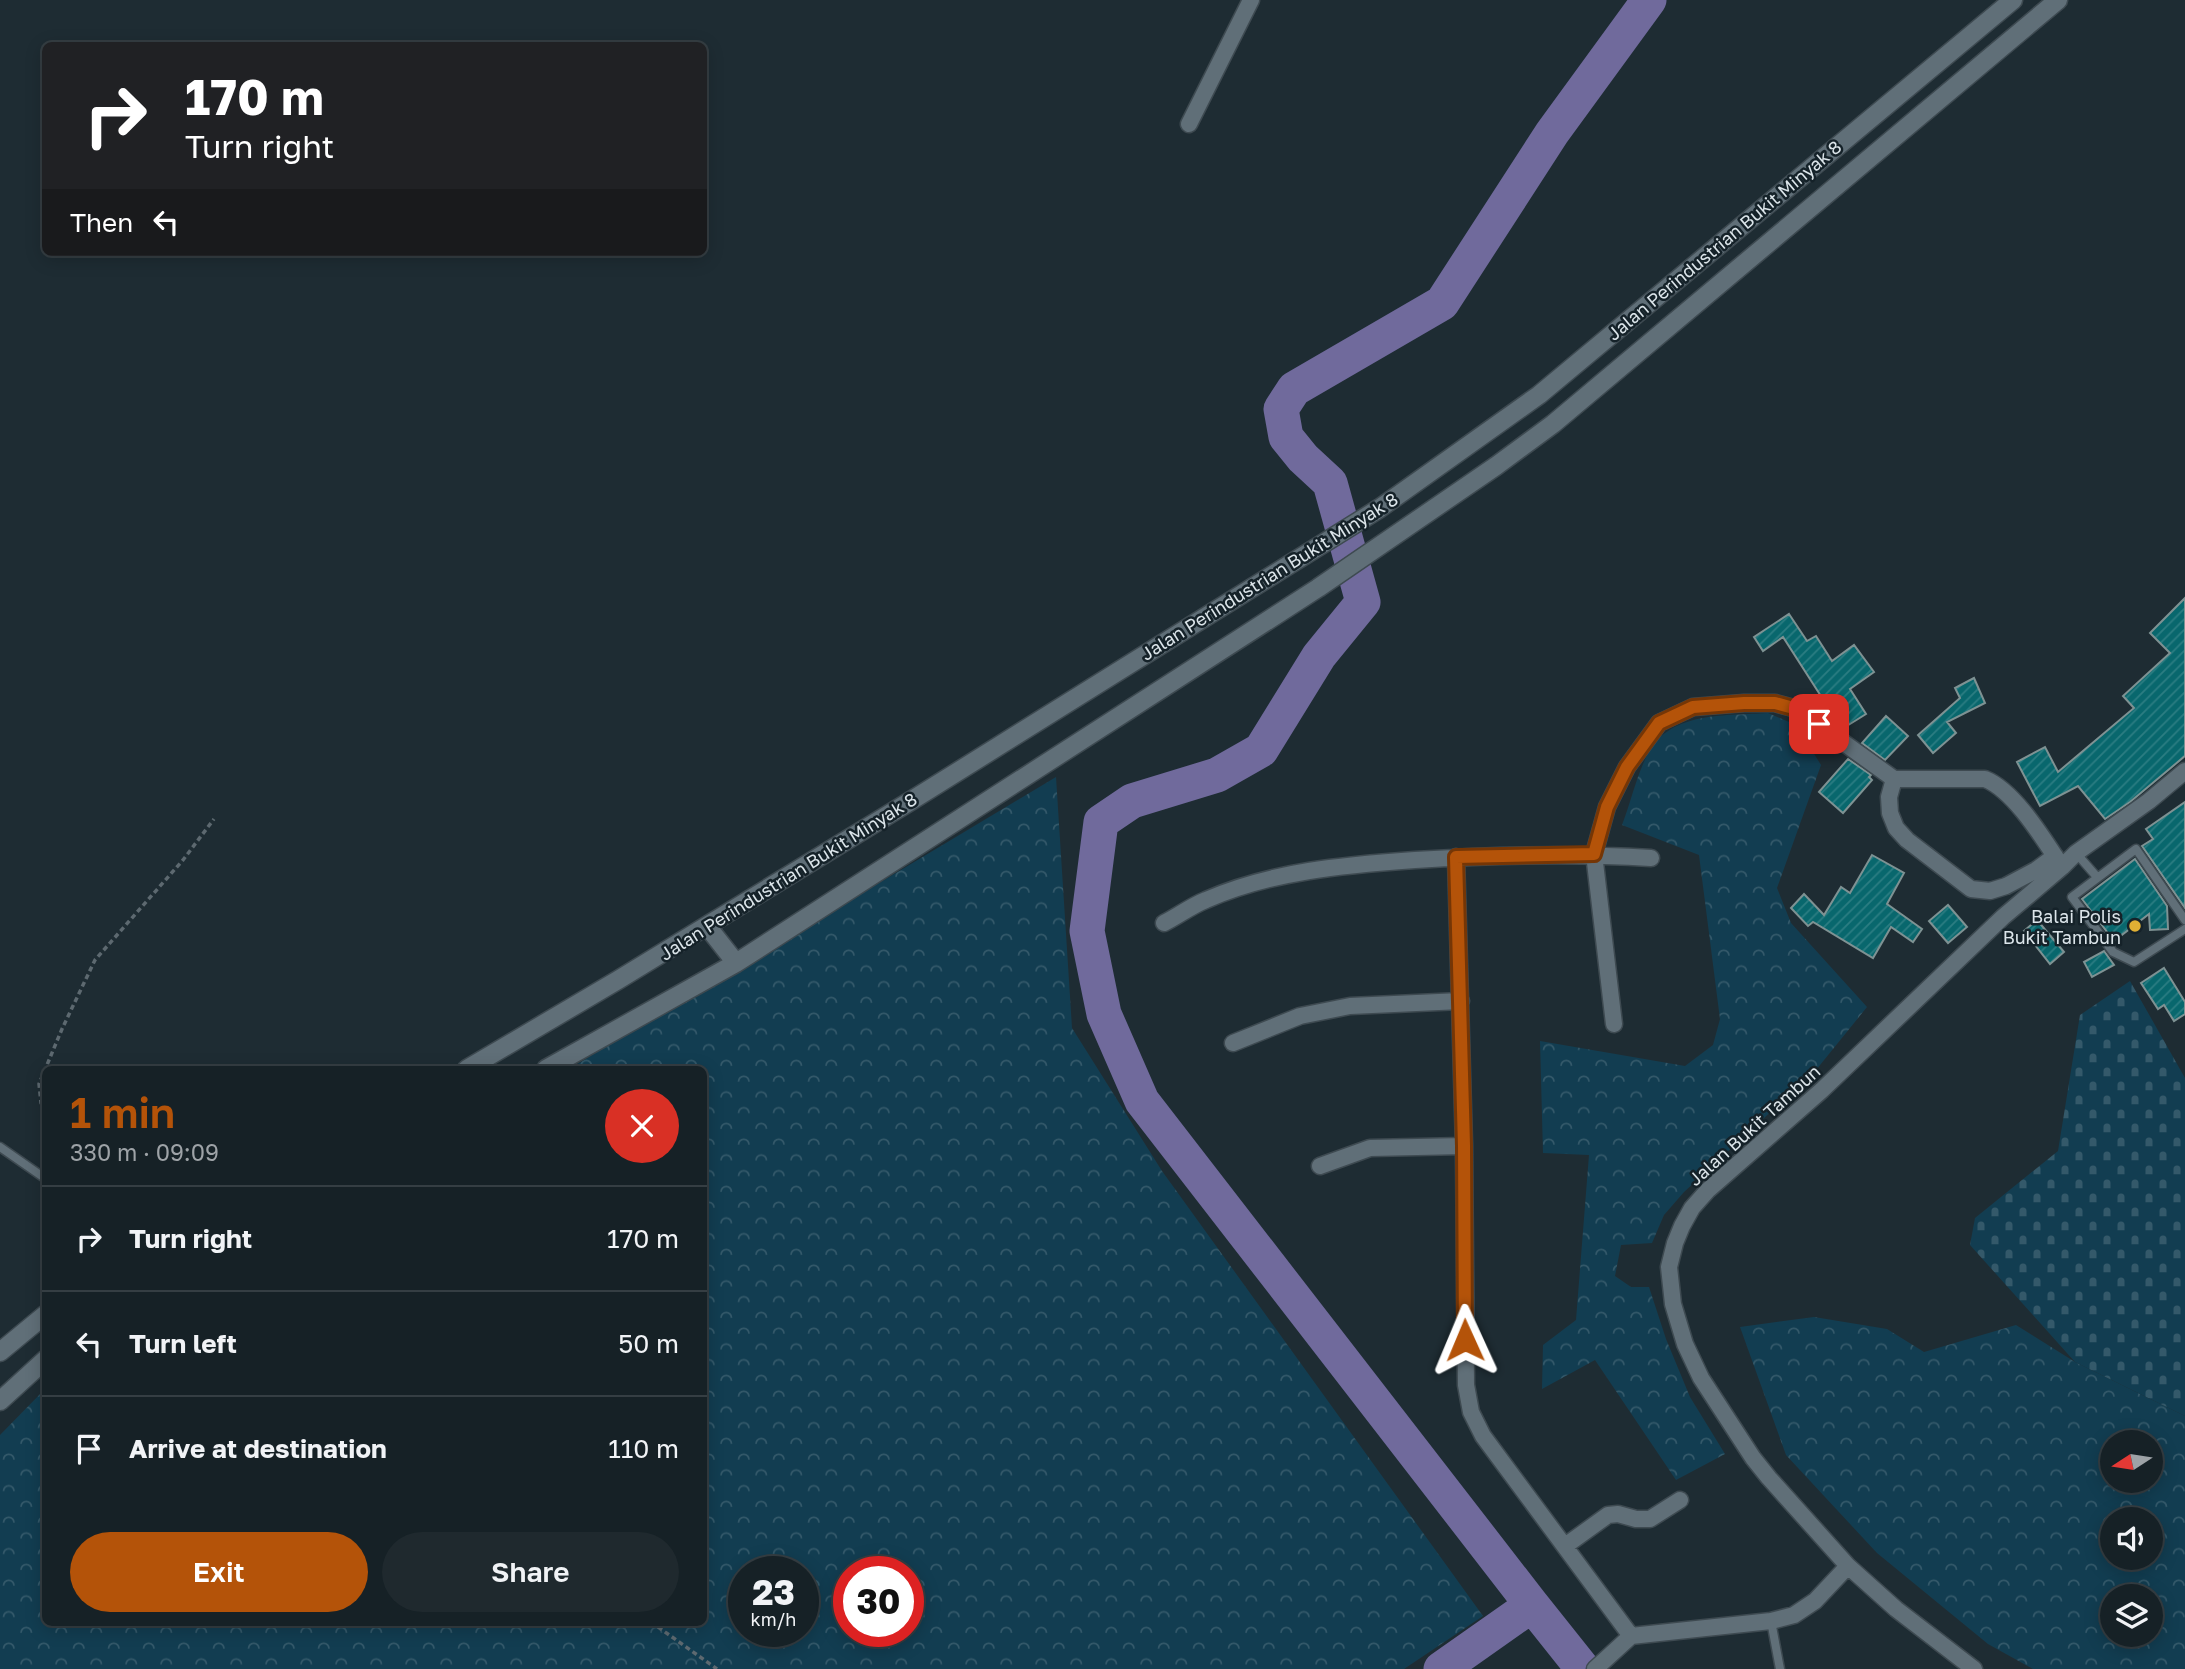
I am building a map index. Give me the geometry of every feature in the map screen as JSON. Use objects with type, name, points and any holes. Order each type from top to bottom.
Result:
[{"type":"street","points":[[1189,124],[1251,0]]},
{"type":"street","name":"Jalan Perindustrian Bukit Minyak 8","points":[[472,1066],[909,802],[1380,508],[1539,395],[2013,0]]},
{"type":"street","name":"Jalan Perindustrian Bukit Minyak 8","points":[[551,1066],[736,963],[1318,588],[1553,424],[2058,0]]},
{"type":"street","points":[[1614,1024],[1594,854],[1607,807],[1627,767],[1659,723],[1693,707],[1775,703],[1797,709],[1894,779],[1985,779],[1997,784],[2010,795],[2059,862],[1990,891],[1971,889],[1907,840],[1896,828],[1890,813],[1889,797],[1894,779]]},
{"type":"street","name":"Jalan Bukit Tambun","points":[[1973,1669],[1896,1609],[1848,1566],[1753,1458],[1702,1378],[1685,1343],[1673,1304],[1669,1267],[1675,1243],[1692,1208],[1708,1190],[1822,1090],[2059,862],[2149,801],[2185,771]]},
{"type":"street","points":[[1164,923],[1205,900],[1259,882],[1338,865],[1456,857],[1594,854],[1651,858]]},
{"type":"street","points":[[1456,857],[1464,1146],[1466,1385],[1471,1412],[1483,1436],[1631,1636]]},
{"type":"street","points":[[707,926],[736,963]]},
{"type":"street","points":[[1233,1043],[1300,1016],[1350,1006],[1461,1001]]},
{"type":"street","points":[[1320,1166],[1370,1148],[1464,1146]]},
{"type":"street","points":[[0,1352],[42,1317]]},
{"type":"street","points":[[0,1401],[42,1363]]},
{"type":"street","points":[[1565,1546],[1608,1515],[1650,1519],[1680,1500]]},
{"type":"street","points":[[1599,1666],[1631,1636],[1771,1621],[1794,1615],[1815,1601],[1848,1566]]},
{"type":"lane","points":[[2185,920],[2136,849],[2072,897],[2113,952],[2134,962],[2185,929]]},
{"type":"lane","points":[[2076,853],[2097,877]]},
{"type":"lane","points":[[0,1147],[42,1176]]},
{"type":"lane","points":[[1771,1621],[1780,1669]]},
{"type":"path","points":[[47,1066],[95,960],[183,860],[214,819]]},
{"type":"path","points":[[42,1077],[39,1084],[42,1105]]},
{"type":"path","points":[[657,1626],[717,1669]]},
{"type":"green space","points":[[1768,713],[1796,725],[1821,765],[1777,888],[1791,923],[1867,1007],[1816,1070],[1684,1192],[1664,1215],[1652,1243],[1621,1245],[1615,1276],[1631,1287],[1649,1287],[1666,1339],[1690,1397],[1725,1454],[1676,1480],[1595,1360],[1542,1389],[1543,1345],[1576,1320],[1589,1155],[1543,1153],[1540,1041],[1685,1066],[1713,1045],[1720,1019],[1699,855],[1622,825],[1649,752],[1671,729],[1702,718]]},
{"type":"green space","points":[[1056,777],[1072,1028],[1162,1171],[1483,1616],[1404,1669],[0,1669],[0,1435],[42,1392],[42,1626],[707,1626],[707,1066],[574,1066]]},
{"type":"green space","points":[[2130,981],[2185,1078],[2185,1416],[2075,1362],[1970,1245],[1975,1218],[2058,1151],[2080,1015]]},
{"type":"green space","points":[[1814,1317],[1887,1329],[1924,1352],[2016,1325],[2075,1362],[2185,1416],[2185,1669],[2033,1669],[1988,1644],[1877,1553],[1786,1455],[1740,1327]]},
{"type":"building","points":[[2185,598],[2185,756],[2130,802],[2105,819],[2078,786],[2040,806],[2017,762],[2045,747],[2058,772],[2134,708],[2123,696],[2170,653],[2150,633]]},
{"type":"building","points":[[1789,614],[1807,641],[1816,636],[1832,661],[1854,645],[1874,672],[1850,689],[1866,714],[1842,729],[1783,637],[1763,651],[1754,637]]},
{"type":"building","points":[[1974,678],[1985,703],[1947,722],[1956,733],[1933,753],[1918,735],[1960,698],[1955,688]]},
{"type":"building","points":[[1886,716],[1908,736],[1885,760],[1862,743]]},
{"type":"building","points":[[1848,759],[1871,775],[1869,777],[1872,780],[1843,813],[1819,792]]},
{"type":"building","points":[[2185,802],[2185,908],[2142,846],[2153,839],[2146,829]]},
{"type":"building","points":[[1872,855],[1904,873],[1887,904],[1922,929],[1913,942],[1891,927],[1873,958],[1813,922],[1808,926],[1791,908],[1804,894],[1824,915],[1841,887],[1850,893]]},
{"type":"building","points":[[2135,859],[2167,906],[2168,929],[2150,930],[2149,914],[2114,941],[2082,899]]},
{"type":"building","points":[[1948,905],[1967,927],[1948,943],[1929,921]]},
{"type":"building","points":[[2037,920],[2064,952],[2050,964],[2024,931]]},
{"type":"building","points":[[2104,951],[2114,965],[2092,977],[2084,962]]},
{"type":"building","points":[[2164,968],[2185,1002],[2185,1014],[2174,1021],[2164,1005],[2158,1009],[2141,983]]},
{"type":"waterway","points":[[1532,1605],[1142,1101],[1104,1014],[1087,931],[1101,822],[1132,801],[1217,775],[1261,750],[1319,656],[1363,602],[1330,483],[1303,458],[1286,437],[1281,409],[1294,389],[1442,303],[1552,133],[1649,0]]},
{"type":"waterway","points":[[1441,1669],[1532,1605],[1583,1669]]},
{"type":"place","name":"Balai Polis Bukit Tambun","points":[[2135,926]]},
{"type":"route","points":[[1465,1340],[1464,1146],[1456,857],[1594,854],[1607,807],[1627,767],[1659,723],[1693,707],[1775,703],[1797,709],[1819,724]]}]
